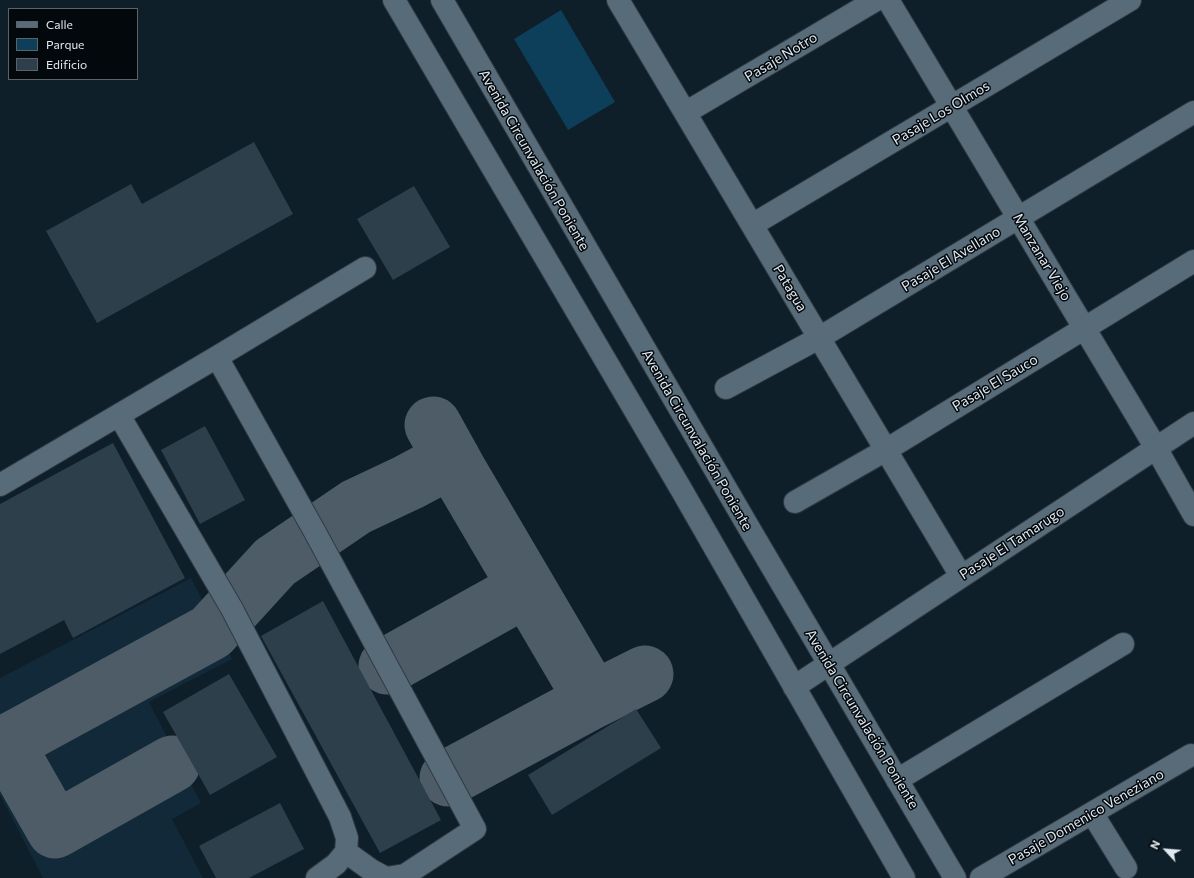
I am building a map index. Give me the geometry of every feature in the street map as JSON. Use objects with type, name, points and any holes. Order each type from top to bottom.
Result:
[{"type":"street","points":[[394,0],[677,482],[904,878]]},
{"type":"street","name":"Avenida Circunvalación Poniente","points":[[442,0],[721,480],[955,878]]},
{"type":"street","name":"Pasaje Notro","points":[[685,113],[876,0]]},
{"type":"street","name":"Manzanar Viejo","points":[[888,0],[1156,448],[1194,515]]},
{"type":"street","name":"Pasaje Los Olmos","points":[[752,225],[1130,0]]},
{"type":"street","name":"Patagua","points":[[620,1],[685,113],[961,576]]},
{"type":"street","name":"Pasaje El Avellano","points":[[726,388],[819,338],[1194,112]]},
{"type":"street","name":"Pasaje El Sauco","points":[[796,502],[886,450],[1194,261]]},
{"type":"street","points":[[0,485],[365,268]]},
{"type":"street","points":[[217,357],[316,534],[475,830],[405,875],[386,878],[371,870],[346,852]]},
{"type":"street","points":[[118,415],[235,616],[340,817],[347,838],[346,852],[336,864],[317,878]]},
{"type":"street","name":"Pasaje El Tamarugo","points":[[794,687],[1194,423]]},
{"type":"street","points":[[897,780],[1123,644]]},
{"type":"street","name":"Pasaje Domenico Veneziano","points":[[981,878],[1191,755]]},
{"type":"street","points":[[1092,813],[1126,868]]},
{"type":"shaded area","points":[[191,578],[232,659],[149,702],[201,803],[172,819],[203,878],[43,878],[0,795],[0,678]]},
{"type":"green space","points":[[561,10],[615,102],[568,130],[514,39]]},
{"type":"building","points":[[254,142],[293,214],[97,323],[46,231],[131,184],[142,204]]},
{"type":"building","points":[[414,186],[450,247],[393,280],[357,219]]},
{"type":"building","points":[[205,426],[245,500],[200,524],[161,450]]},
{"type":"building","points":[[113,443],[185,578],[73,638],[64,620],[0,654],[0,504]]},
{"type":"building","points":[[323,601],[441,820],[380,853],[261,636]]},
{"type":"building","points":[[229,674],[277,757],[210,795],[163,712]]},
{"type":"building","points":[[636,709],[661,748],[552,815],[528,775]]},
{"type":"building","points":[[280,803],[304,849],[249,878],[216,878],[199,846]]},
{"type":"taxiway","points":[[433,425],[593,700]]},
{"type":"taxiway","points":[[0,747],[211,632],[275,562],[356,507],[409,482],[452,459]]},
{"type":"taxiway","points":[[387,666],[527,588]]},
{"type":"taxiway","points":[[448,778],[593,700],[645,674]]},
{"type":"taxiway","points":[[6,744],[55,830],[172,764]]}]
